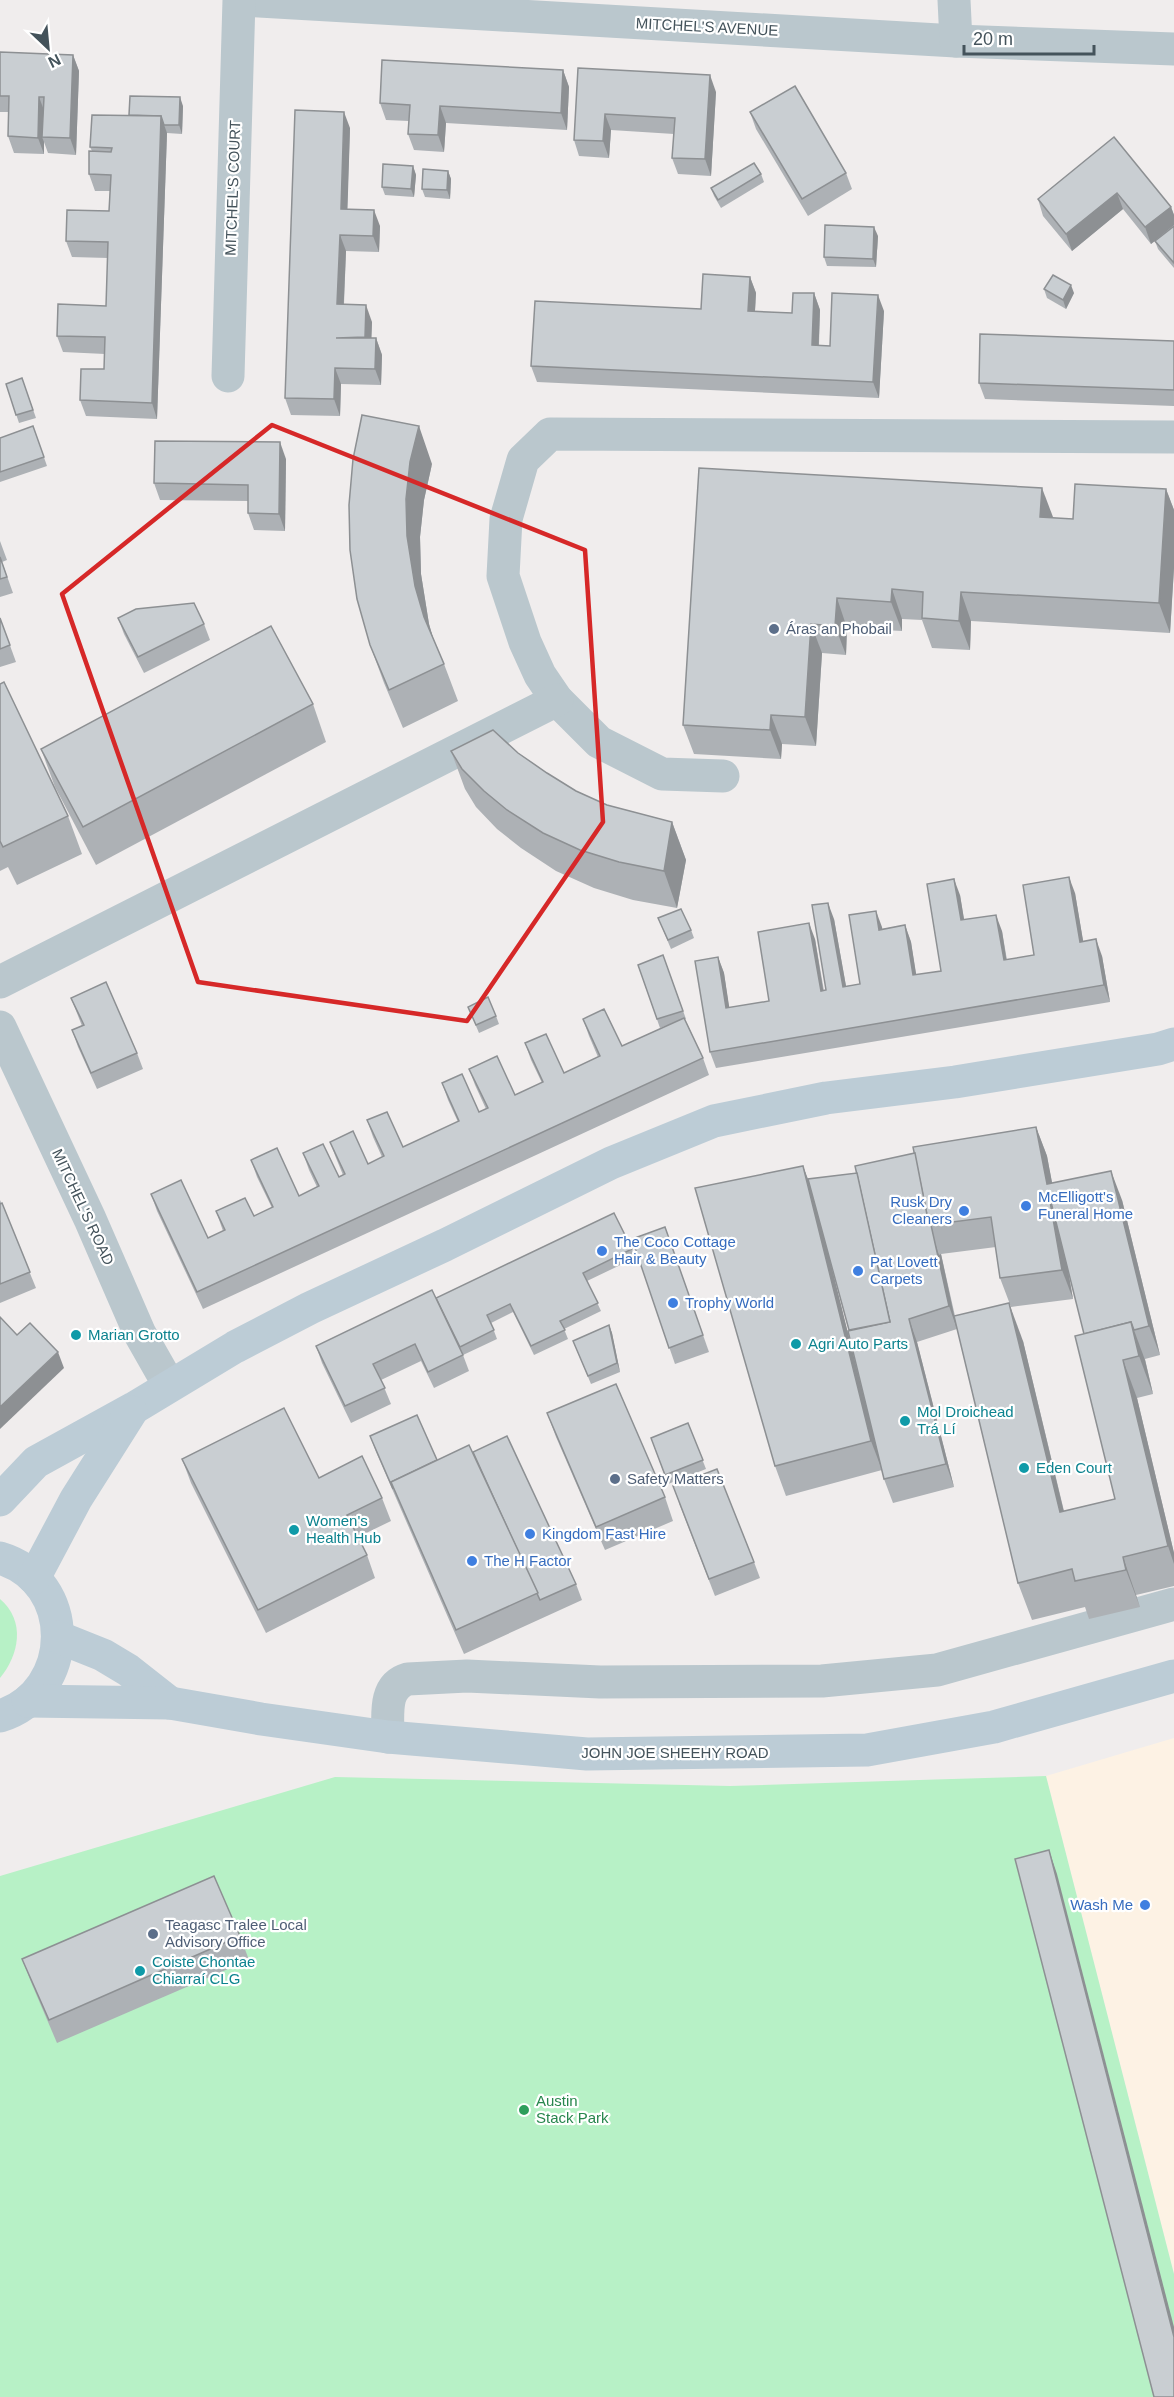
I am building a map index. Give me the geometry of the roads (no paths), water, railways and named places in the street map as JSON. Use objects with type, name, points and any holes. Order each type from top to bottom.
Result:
[{"type":"main road","points":[[0,1500],[36,1462],[134,1408],[169,1385],[310,1308],[445,1245],[610,1163],[714,1121],[826,1098],[955,1082],[1166,1047]]},
{"type":"main road","points":[[33,1578],[76,1499],[134,1408]]},
{"type":"main road","points":[[0,1558],[21,1568],[44,1591],[53,1607],[58,1637],[57,1651],[47,1679],[14,1708]]},
{"type":"main road","name":"JOHN JOE SHEEHY ROAD","points":[[58,1637],[103,1656],[128,1670],[170,1703]]},
{"type":"main road","name":"JOHN JOE SHEEHY ROAD","points":[[14,1708],[170,1703],[388,1737],[587,1754],[867,1750],[994,1727],[1174,1676]]},
{"type":"street","name":"MITCHEL'S AVENUE","points":[[239,0],[956,41],[1174,49]]},
{"type":"street","name":"MITCHEL'S COURT","points":[[228,376],[239,0]]},
{"type":"street","points":[[954,0],[956,41]]},
{"type":"street","points":[[723,776],[662,774],[599,742],[557,700],[540,675],[525,642],[503,576],[506,519],[523,460],[550,434],[1174,437]]},
{"type":"street","points":[[0,982],[557,700]]},
{"type":"street","name":"MITCHEL'S ROAD","points":[[0,1027],[90,1219],[140,1334],[169,1385]]},
{"type":"street","points":[[388,1737],[388,1703],[393,1688],[399,1681],[408,1679],[467,1676],[600,1682],[822,1681],[937,1670],[1174,1604]]},
{"type":"place","name":"Áras an Phobail","points":[[774,629]]},
{"type":"place","name":"McElligott's Funeral Home","points":[[1026,1206]]},
{"type":"place","name":"Rusk Dry Cleaners","points":[[964,1211]]},
{"type":"place","name":"The Coco Cottage Hair & Beauty","points":[[602,1251]]},
{"type":"place","name":"Pat Lovett Carpets","points":[[858,1271]]},
{"type":"place","name":"Trophy World","points":[[673,1303]]},
{"type":"place","name":"Marian Grotto","points":[[76,1335]]},
{"type":"place","name":"Agri Auto Parts","points":[[796,1344]]},
{"type":"place","name":"Mol Droichead Trá Lí","points":[[905,1421]]},
{"type":"place","name":"Eden Court","points":[[1024,1468]]},
{"type":"place","name":"Safety Matters","points":[[615,1479]]},
{"type":"place","name":"Women's Health Hub","points":[[294,1530]]},
{"type":"place","name":"Kingdom Fast Hire","points":[[530,1534]]},
{"type":"place","name":"The H Factor","points":[[472,1561]]},
{"type":"place","name":"Wash Me","points":[[1145,1905]]},
{"type":"place","name":"Teagasc Tralee Local Advisory Office","points":[[153,1934]]},
{"type":"place","name":"Coiste Chontae Chiarraí CLG","points":[[140,1971]]},
{"type":"place","name":"Austin Stack Park","points":[[524,2110]]}]
